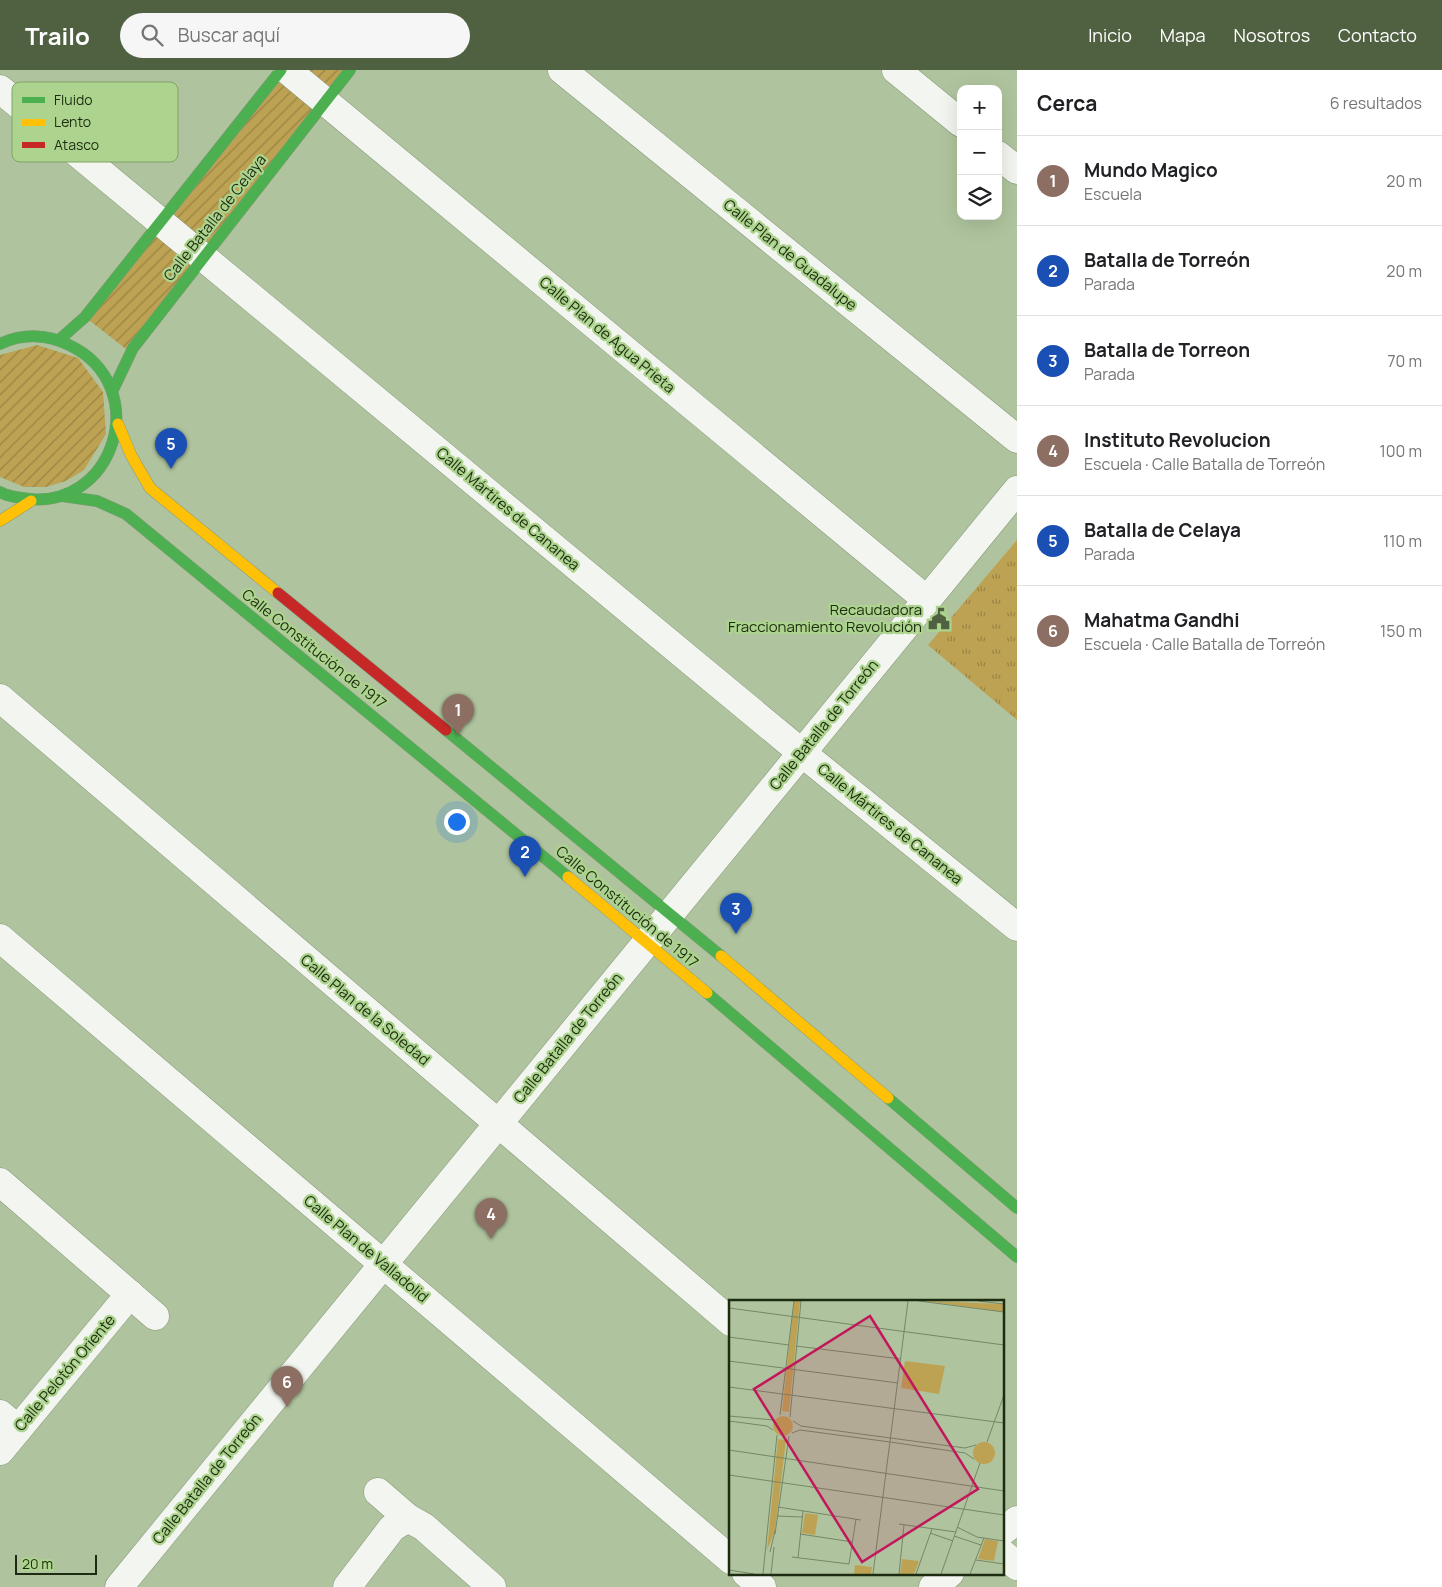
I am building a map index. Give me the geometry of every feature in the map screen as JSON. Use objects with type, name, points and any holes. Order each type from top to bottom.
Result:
[{"type":"street","points":[[59,340],[85,317],[281,70]]},
{"type":"street","name":"Calle Plan de Agua Prieta","points":[[287,70],[927,600]]},
{"type":"street","name":"Calle Batalla de Celaya","points":[[113,390],[133,348],[350,70]]},
{"type":"street","name":"Calle Plan de Guadalupe","points":[[562,70],[1017,439]]},
{"type":"street","points":[[896,70],[957,121]]},
{"type":"street","name":"Calle Mártires de Cananea","points":[[0,89],[12,99]]},
{"type":"street","points":[[1002,157],[1017,170]]},
{"type":"street","name":"Calle Mártires de Cananea","points":[[88,162],[802,753],[1017,928]]},
{"type":"street","points":[[0,492],[31,500],[62,496],[83,486],[100,469],[113,448],[118,424],[113,390],[100,368],[82,351],[59,340],[31,336],[1,342]]},
{"type":"street","name":"Calle Constitución de 1917","points":[[118,424],[130,455],[150,488],[670,913],[1017,1208]]},
{"type":"street","name":"Calle Batalla de Torreón","points":[[118,1587],[1017,490]]},
{"type":"street","name":"Calle Constitución de 1917","points":[[62,496],[97,500],[126,514],[646,942],[1017,1257]]},
{"type":"street","points":[[0,521],[31,500]]},
{"type":"street","name":"Calle Plan de la Soledad","points":[[0,698],[729,1320]]},
{"type":"street","name":"Calle Plan de Valladolid","points":[[0,938],[729,1558]]},
{"type":"street","points":[[0,1182],[155,1316]]},
{"type":"street","name":"Calle Pelotón Oriente","points":[[0,1451],[9,1422],[130,1294]]},
{"type":"street","points":[[378,1492],[408,1518],[424,1527],[492,1587]]},
{"type":"street","points":[[346,1587],[392,1528],[408,1518]]},
{"type":"street","points":[[1004,1529],[1017,1520]]},
{"type":"street","points":[[1004,1555],[1017,1566]]},
{"type":"street","points":[[747,1574],[762,1587]]},
{"type":"street","points":[[933,1587],[949,1574]]},
{"type":"green space","points":[[281,70],[344,70],[126,349],[85,317]]},
{"type":"green space","points":[[37,345],[78,358],[103,392],[106,434],[84,470],[66,481],[46,487],[24,487],[0,477],[0,355]]},
{"type":"green space","points":[[1017,540],[1017,720],[928,645]]},
{"type":"traffic: fast","points":[[59,340],[85,317],[281,70]]},
{"type":"traffic: fast","points":[[113,390],[133,348],[350,70]]},
{"type":"traffic: fast","points":[[0,344],[8,340],[34,336],[61,341],[69,345],[95,364],[111,388],[116,416],[112,443],[100,467],[80,487],[54,498],[22,498],[0,492]]},
{"type":"traffic: fast","points":[[62,496],[97,501],[126,514],[568,877]]},
{"type":"traffic: fast","points":[[446,730],[721,956]]},
{"type":"traffic: fast","points":[[707,993],[1017,1257]]},
{"type":"traffic: fast","points":[[888,1098],[1017,1208]]},
{"type":"traffic: slow","points":[[118,424],[131,455],[150,488],[278,593]]},
{"type":"traffic: slow","points":[[0,521],[31,501]]},
{"type":"traffic: slow","points":[[568,877],[707,993]]},
{"type":"traffic: slow","points":[[721,956],[888,1098]]},
{"type":"traffic: jam","points":[[278,593],[446,730]]},
{"type":"place","name":"Batalla de Celaya","points":[[171,469]]},
{"type":"place","name":"Recaudadora Fraccionamiento Revolución","points":[[939,619]]},
{"type":"place","name":"Mundo Magico","points":[[458,735]]},
{"type":"place","name":"Batalla de Torreón","points":[[525,877]]},
{"type":"place","name":"Batalla de Torreon","points":[[736,934]]},
{"type":"place","name":"Instituto Revolucion","points":[[491,1239]]},
{"type":"place","name":"Mahatma Gandhi","points":[[287,1407]]}]
